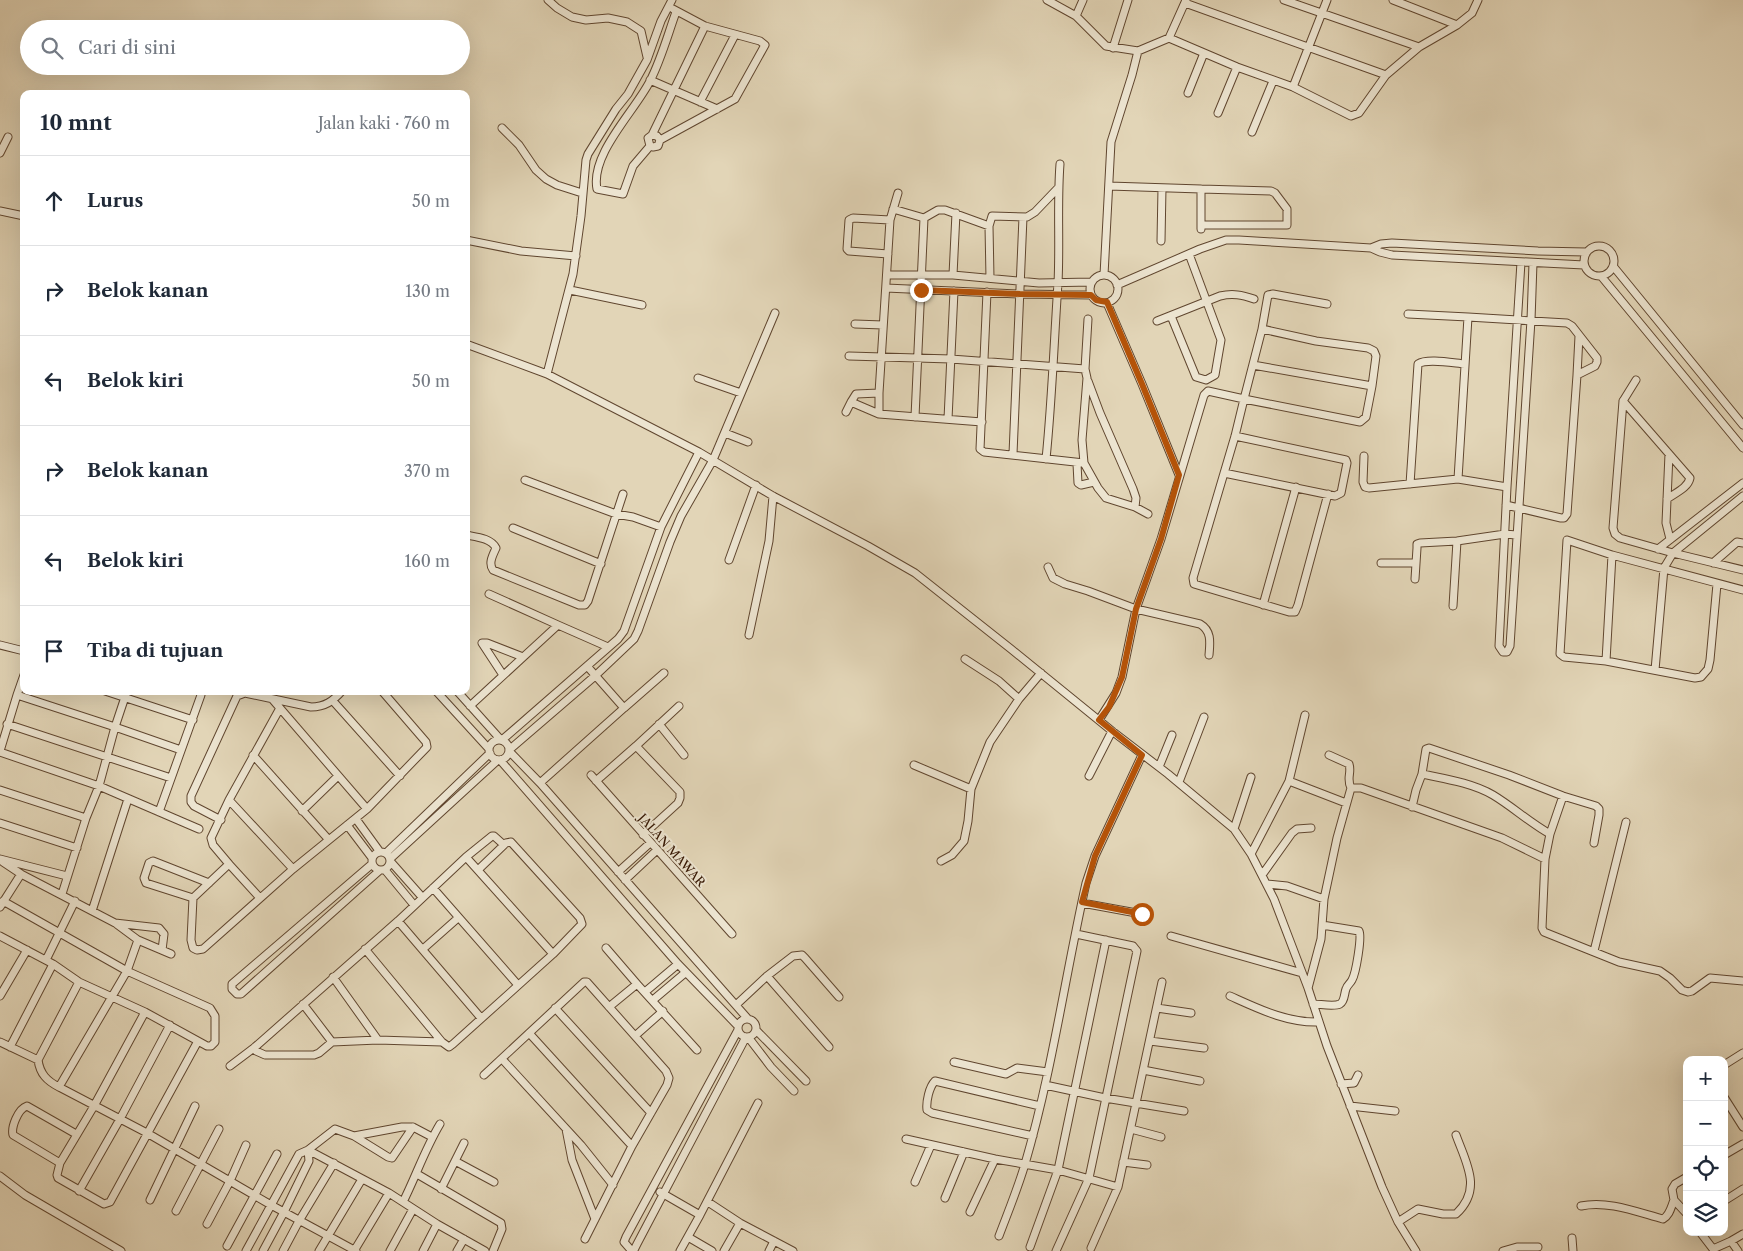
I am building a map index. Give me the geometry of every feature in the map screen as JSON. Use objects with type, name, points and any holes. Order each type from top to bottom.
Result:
[{"type":"street","points":[[548,0],[557,8],[581,19],[608,18],[627,22],[641,31],[648,60]]},
{"type":"street","points":[[1047,0],[1076,16],[1106,46],[1137,54],[1169,38],[1186,1],[1308,48],[1386,75]]},
{"type":"street","points":[[1076,16],[1083,0]]},
{"type":"street","points":[[1113,48],[1128,0]]},
{"type":"street","points":[[1284,0],[1419,48]]},
{"type":"street","points":[[1293,87],[1327,0]]},
{"type":"street","points":[[1393,0],[1457,25]]},
{"type":"street","points":[[1169,38],[1237,67],[1293,87],[1351,116],[1359,113],[1386,75],[1419,48],[1457,25],[1472,13],[1478,0]]},
{"type":"street","points":[[548,374],[570,290],[576,256],[585,165],[588,154],[648,60],[661,22],[670,3]]},
{"type":"street","points":[[650,146],[658,146],[660,140],[737,97],[765,45],[760,41],[705,26],[676,12],[670,3]]},
{"type":"street","points":[[650,146],[633,166],[624,194],[597,189],[596,175],[602,156],[650,80],[676,12]]},
{"type":"street","points":[[650,146],[648,138],[652,135],[705,26]]},
{"type":"street","points":[[700,102],[735,35]]},
{"type":"street","points":[[1188,93],[1204,53]]},
{"type":"street","points":[[1104,276],[1113,133],[1137,54]]},
{"type":"street","points":[[1218,113],[1237,67]]},
{"type":"street","points":[[650,80],[717,109]]},
{"type":"street","points":[[1252,132],[1273,81]]},
{"type":"street","points":[[502,128],[519,145],[536,170],[546,179],[582,194]]},
{"type":"street","points":[[652,135],[657,136],[660,140]]},
{"type":"street","points":[[0,153],[8,137]]},
{"type":"street","points":[[1046,459],[1054,366],[1058,282],[1058,188],[1060,164]]},
{"type":"street","points":[[1109,186],[1201,189],[1273,192],[1287,206],[1288,224],[1201,227],[1201,189]]},
{"type":"street","points":[[990,278],[990,218],[994,215],[1023,217],[1035,212],[1058,188]]},
{"type":"street","points":[[1161,241],[1162,188]]},
{"type":"street","points":[[879,414],[890,220],[898,193]]},
{"type":"street","points":[[893,209],[924,218],[938,210],[956,213],[989,226]]},
{"type":"street","points":[[0,211],[20,215]]},
{"type":"street","points":[[953,275],[956,213]]},
{"type":"street","points":[[1013,454],[1023,217]]},
{"type":"street","points":[[888,254],[849,251],[847,249],[847,224],[853,218],[890,220]]},
{"type":"street","points":[[915,416],[924,218]]},
{"type":"street","points":[[1117,285],[1214,244],[1239,240],[1370,248],[1392,255],[1584,265]]},
{"type":"street","points":[[470,241],[521,251],[576,256]]},
{"type":"street","points":[[1370,248],[1392,243],[1586,252]]},
{"type":"street","points":[[1743,426],[1614,266],[1614,255],[1606,246],[1593,246],[1586,252],[1584,265],[1589,272],[1601,276],[1743,448]]},
{"type":"street","points":[[1171,316],[1196,377],[1206,380],[1211,378],[1215,375],[1221,340],[1189,254]]},
{"type":"street","points":[[1521,262],[1499,646],[1502,652],[1506,652],[1510,646],[1533,263]]},
{"type":"street","points":[[1601,276],[1608,273],[1614,266]]},
{"type":"street","points":[[887,275],[953,275],[1021,281],[1092,282]]},
{"type":"street","points":[[1104,276],[1113,279],[1117,285],[1115,296],[1107,302],[1096,300],[1091,295],[1090,286],[1092,282],[1097,277],[1104,276]]},
{"type":"street","points":[[886,288],[1091,295]]},
{"type":"street","points":[[570,290],[642,305]]},
{"type":"street","points":[[948,419],[954,291]]},
{"type":"street","points":[[987,292],[980,449],[984,452],[1013,454],[1081,464],[1106,498],[1136,507],[1148,514]]},
{"type":"street","points":[[1158,321],[1230,293],[1254,299]]},
{"type":"street","points":[[1327,304],[1273,294],[1268,296],[1262,329],[1235,436],[1194,578],[1194,584],[1289,612],[1295,612],[1328,494]]},
{"type":"street","points":[[1107,302],[1179,475]]},
{"type":"street","points":[[387,856],[499,760],[506,757],[509,750],[595,676],[634,638],[681,516],[713,460],[775,313]]},
{"type":"street","points":[[1408,314],[1567,323],[1572,326],[1597,362],[1595,366],[1577,375]]},
{"type":"street","points":[[1458,479],[1468,317]]},
{"type":"street","points":[[1088,319],[1085,369],[1087,378],[1133,489],[1136,507]]},
{"type":"street","points":[[855,324],[883,325]]},
{"type":"street","points":[[1099,720],[1109,707],[1122,677],[1136,609],[1161,539],[1179,475],[1206,392],[1360,422],[1366,417],[1376,356],[1374,350],[1262,329]]},
{"type":"street","points":[[1506,505],[1518,506],[1561,518],[1564,518],[1567,514],[1579,336]]},
{"type":"street","points":[[470,345],[548,374],[699,452],[774,496],[915,573],[1142,755],[1179,782],[1234,829],[1251,854],[1267,884],[1382,1187],[1398,1222],[1416,1251]]},
{"type":"street","points":[[849,356],[951,359],[1085,369]]},
{"type":"street","points":[[1410,484],[1418,364],[1430,361],[1465,364]]},
{"type":"street","points":[[1253,365],[1372,386]]},
{"type":"street","points":[[698,378],[741,393]]},
{"type":"street","points":[[1087,378],[1078,483],[1081,485],[1094,482]]},
{"type":"street","points":[[1636,380],[1623,401],[1613,528],[1616,534],[1620,538],[1658,549],[1743,570]]},
{"type":"street","points":[[846,412],[856,394],[879,393]]},
{"type":"street","points":[[1623,401],[1690,478],[1686,485],[1667,499]]},
{"type":"street","points":[[851,402],[879,414],[982,422]]},
{"type":"street","points":[[725,433],[748,442]]},
{"type":"street","points":[[1224,473],[1335,496],[1341,493],[1346,460],[1235,436]]},
{"type":"street","points":[[387,856],[490,751],[493,742],[502,740],[624,631],[662,526],[699,452]]},
{"type":"street","points":[[1669,454],[1666,523],[1670,539]]},
{"type":"street","points":[[1364,456],[1363,482],[1365,486],[1375,488],[1458,479],[1507,487]]},
{"type":"street","points":[[525,480],[616,514],[662,526]]},
{"type":"street","points":[[1658,549],[1743,482]]},
{"type":"street","points":[[729,560],[756,485]]},
{"type":"street","points":[[682,486],[694,493]]},
{"type":"street","points":[[1264,605],[1296,487]]},
{"type":"street","points":[[1655,670],[1664,568],[1673,552],[1743,496],[1736,488]]},
{"type":"street","points":[[470,535],[486,540],[494,545],[496,548],[491,566],[494,570],[579,605],[585,605],[601,564],[623,494]]},
{"type":"street","points":[[749,635],[768,541],[774,496]]},
{"type":"street","points":[[669,510],[681,516]]},
{"type":"street","points":[[513,528],[601,564]]},
{"type":"street","points":[[1685,528],[1692,538]]},
{"type":"street","points":[[1415,579],[1417,544],[1505,534],[1516,535]]},
{"type":"street","points":[[1453,606],[1457,540]]},
{"type":"street","points":[[1717,584],[1710,660],[1706,674],[1701,677],[1695,678],[1606,661],[1564,657],[1560,654],[1567,540],[1743,590]]},
{"type":"street","points":[[1713,562],[1737,542],[1743,543]]},
{"type":"street","points":[[1606,661],[1612,554]]},
{"type":"street","points":[[1381,563],[1415,563]]},
{"type":"street","points":[[1048,567],[1053,578],[1058,581],[1136,609],[1206,627],[1210,642],[1209,655]]},
{"type":"street","points":[[489,594],[608,647]]},
{"type":"street","points":[[635,600],[647,604]]},
{"type":"street","points":[[470,706],[558,625]]},
{"type":"street","points":[[503,675],[482,643],[487,643],[523,657]]},
{"type":"street","points":[[1,648],[20,650]]},
{"type":"street","points":[[965,659],[999,681],[1018,699]]},
{"type":"street","points":[[587,666],[624,708]]},
{"type":"street","points":[[540,783],[664,673]]},
{"type":"street","points":[[941,861],[952,854],[964,841],[971,789],[990,742],[1018,699],[1041,674]]},
{"type":"street","points":[[20,686],[1,740],[0,752],[99,786],[199,829]]},
{"type":"street","points":[[17,695],[181,750]]},
{"type":"street","points":[[62,894],[86,818],[99,786],[106,756],[126,695]]},
{"type":"street","points":[[129,695],[192,720]]},
{"type":"street","points":[[159,812],[200,695]]},
{"type":"street","points":[[221,820],[194,806],[191,802],[191,796],[237,696],[240,695]]},
{"type":"street","points":[[253,695],[311,707],[320,707],[333,701],[338,695]]},
{"type":"street","points":[[229,864],[193,898],[191,940],[193,948],[200,950],[293,869],[368,809],[427,747],[426,742],[385,695]]},
{"type":"street","points":[[440,695],[490,751],[493,758],[499,760],[685,972],[738,1028],[741,1035],[747,1037],[771,1067],[794,1091]]},
{"type":"street","points":[[460,695],[507,744],[509,750],[748,1019],[754,1023],[756,1030],[806,1081]]},
{"type":"street","points":[[274,700],[368,809]]},
{"type":"street","points":[[333,701],[400,776]]},
{"type":"street","points":[[643,836],[678,803],[680,792],[636,746],[679,706]]},
{"type":"street","points":[[260,898],[229,864],[211,838],[229,800],[280,708]]},
{"type":"street","points":[[1251,854],[1289,781],[1305,715]]},
{"type":"street","points":[[1179,782],[1204,717]]},
{"type":"street","points":[[7,724],[171,778]]},
{"type":"street","points":[[659,724],[684,755]]},
{"type":"street","points":[[1089,776],[1112,731]]},
{"type":"street","points":[[1159,767],[1172,735]]},
{"type":"street","name":"JALAN MAWAR","points":[[636,746],[593,778],[732,934]]},
{"type":"street","points":[[1412,807],[1422,774],[1426,749],[1429,748],[1599,808],[1600,814],[1594,843]]},
{"type":"street","points":[[253,755],[329,840]]},
{"type":"street","points":[[999,1236],[1025,1165],[1033,1136],[1048,1072],[1082,902],[1095,856],[1142,755]]},
{"type":"street","points":[[1308,988],[1318,955],[1324,899],[1337,838],[1351,788],[1348,778],[1350,764],[1329,755]]},
{"type":"street","points":[[914,765],[971,789]]},
{"type":"street","points":[[1422,774],[1454,781],[1486,792],[1550,834]]},
{"type":"street","points":[[302,811],[338,776]]},
{"type":"street","points":[[1234,829],[1251,777]]},
{"type":"street","points":[[1289,781],[1346,803]]},
{"type":"street","points":[[1351,788],[1361,788],[1502,838],[1545,859]]},
{"type":"street","points":[[0,790],[86,818]]},
{"type":"street","points":[[1562,796],[1550,834],[1545,859],[1542,928],[1544,932],[1619,962],[1660,971],[1682,990],[1688,992],[1710,978],[1743,981]]},
{"type":"street","points":[[92,911],[128,799]]},
{"type":"street","points":[[229,800],[293,869]]},
{"type":"street","points":[[356,819],[422,897]]},
{"type":"street","points":[[1594,951],[1626,822]]},
{"type":"street","points":[[0,824],[76,848]]},
{"type":"street","points":[[347,826],[375,868],[382,870],[414,905]]},
{"type":"street","points":[[1262,876],[1292,833],[1297,829],[1311,828]]},
{"type":"street","points":[[230,1066],[255,1047],[398,921],[466,857],[492,836],[504,845]]},
{"type":"street","points":[[365,949],[442,1042],[448,1046],[453,1044],[553,954],[581,926],[582,920],[515,845],[508,842],[479,870]]},
{"type":"street","points":[[618,872],[650,843]]},
{"type":"street","points":[[625,880],[657,850]]},
{"type":"street","points":[[375,854],[387,856],[389,867],[382,870],[241,994],[237,994],[232,989],[232,984],[372,861],[375,854]]},
{"type":"street","points":[[466,857],[553,954]]},
{"type":"street","points":[[0,860],[68,876]]},
{"type":"street","points":[[0,860],[21,874],[115,923],[138,940],[171,954]]},
{"type":"street","points":[[193,898],[146,883],[144,878],[149,862],[153,861],[209,883]]},
{"type":"street","points":[[0,936],[53,964],[80,982],[145,1012],[198,1041],[209,1046],[215,1042],[215,1019],[210,1008],[127,971],[2,904],[21,874]]},
{"type":"street","points":[[1267,884],[1287,886],[1324,899]]},
{"type":"street","points":[[433,888],[518,985]]},
{"type":"street","points":[[46,960],[75,901]]},
{"type":"street","points":[[1082,902],[1142,914]]},
{"type":"street","points":[[423,949],[458,918]]},
{"type":"street","points":[[398,921],[481,1018]]},
{"type":"street","points":[[115,923],[159,928],[164,934],[162,950]]},
{"type":"street","points":[[1313,1004],[1334,1005],[1340,1004],[1343,1000],[1346,988],[1353,978],[1361,935],[1359,931],[1322,925]]},
{"type":"street","points":[[1056,1251],[1089,1178],[1137,951],[1133,946],[1076,934]]},
{"type":"street","points":[[1171,936],[1302,972]]},
{"type":"street","points":[[59,1087],[127,971],[138,940]]},
{"type":"street","points":[[1030,1247],[1058,1170],[1106,940]]},
{"type":"street","points":[[606,948],[697,1050]]},
{"type":"street","points":[[0,996],[27,950]]},
{"type":"street","points":[[736,1005],[767,976],[793,956],[802,956],[839,997]]},
{"type":"street","points":[[10,1047],[53,964]]},
{"type":"street","points":[[645,992],[678,964]]},
{"type":"street","points":[[653,1000],[685,972]]},
{"type":"street","points":[[767,976],[829,1047]]},
{"type":"street","points":[[333,978],[378,1040]]},
{"type":"street","points":[[80,982],[38,1060],[47,1081],[147,1133],[299,1221],[355,1251],[389,1193]]},
{"type":"street","points":[[484,1076],[584,982],[587,982],[666,1071],[669,1078],[667,1085],[632,1146],[586,1239]]},
{"type":"street","points":[[1091,1248],[1118,1187],[1162,982]]},
{"type":"street","points":[[610,1007],[637,984]]},
{"type":"street","points":[[1230,996],[1257,1009],[1294,1021],[1319,1022]]},
{"type":"street","points":[[303,1004],[332,1042]]},
{"type":"street","points":[[555,1008],[651,1113]]},
{"type":"street","points":[[1157,1008],[1191,1013]]},
{"type":"street","points":[[635,1036],[663,1011]]},
{"type":"street","points":[[145,1012],[94,1106],[60,1163],[56,1175],[79,1191],[104,1204],[110,1202],[198,1041]]},
{"type":"street","points":[[748,1019],[742,1021],[738,1028],[624,1242],[632,1250],[634,1250],[747,1037],[752,1036],[756,1030]]},
{"type":"street","points":[[79,1191],[170,1025]]},
{"type":"street","points":[[529,1033],[632,1146]]},
{"type":"street","points":[[255,1047],[256,1051],[265,1055],[314,1055],[320,1053],[332,1042],[378,1040],[442,1042]]},
{"type":"street","points":[[1150,1041],[1204,1048]]},
{"type":"street","points":[[0,1042],[38,1060]]},
{"type":"street","points":[[1728,1062],[1743,1053]]},
{"type":"street","points":[[502,1059],[581,1145],[613,1185]]},
{"type":"street","points":[[954,1062],[1006,1074],[1017,1068],[1048,1072]]},
{"type":"street","points":[[1143,1070],[1200,1081]]},
{"type":"street","points":[[1342,1084],[1354,1083],[1358,1075]]},
{"type":"street","points":[[1033,1136],[932,1113],[927,1110],[926,1105],[932,1084],[935,1081],[1040,1106]]},
{"type":"street","points":[[1045,1085],[1105,1098],[1184,1111]]},
{"type":"street","points":[[1727,1101],[1743,1127]]},
{"type":"street","points":[[680,1251],[708,1202],[758,1103]]},
{"type":"street","points":[[60,1163],[13,1135],[13,1126],[26,1106],[76,1134]]},
{"type":"street","points":[[150,1200],[195,1106]]},
{"type":"street","points":[[1350,1106],[1395,1111]]},
{"type":"street","points":[[403,1202],[432,1137],[440,1124]]},
{"type":"street","points":[[354,1136],[402,1127],[412,1127],[432,1137]]},
{"type":"street","points":[[246,1251],[299,1154],[308,1150],[335,1129],[354,1136],[392,1158],[412,1127]]},
{"type":"street","points":[[176,1211],[220,1129]]},
{"type":"street","points":[[566,1129],[572,1160],[596,1219]]},
{"type":"street","points":[[1131,1129],[1161,1137]]},
{"type":"street","points":[[1398,1222],[1418,1209],[1443,1214],[1456,1214],[1466,1201],[1471,1192],[1469,1172],[1456,1135]]},
{"type":"street","points":[[906,1138],[995,1159],[1058,1170],[1118,1187]]},
{"type":"street","points":[[441,1190],[464,1143]]},
{"type":"street","points":[[1728,1153],[1743,1144]]},
{"type":"street","points":[[207,1224],[230,1181],[246,1145]]},
{"type":"street","points":[[914,1182],[931,1145]]},
{"type":"street","points":[[308,1150],[389,1193],[485,1251]]},
{"type":"street","points":[[263,1251],[309,1161],[308,1150]]},
{"type":"street","points":[[945,1198],[964,1152]]},
{"type":"street","points":[[228,1246],[277,1154]]},
{"type":"street","points":[[970,1212],[995,1159]]},
{"type":"street","points":[[455,1161],[494,1182]]},
{"type":"street","points":[[1123,1162],[1147,1165]]},
{"type":"street","points":[[283,1251],[334,1163]]},
{"type":"street","points":[[417,1174],[441,1190],[501,1223],[502,1229],[492,1251]]},
{"type":"street","points":[[0,1176],[26,1195],[121,1251]]},
{"type":"street","points":[[318,1251],[362,1179]]},
{"type":"street","points":[[1683,1180],[1675,1184],[1672,1189],[1674,1200],[1683,1210]]},
{"type":"street","points":[[654,1188],[700,1215]]},
{"type":"street","points":[[1728,1199],[1743,1190]]},
{"type":"street","points":[[1581,1206],[1593,1204],[1609,1206],[1663,1219],[1667,1217],[1674,1200]]},
{"type":"street","points":[[708,1202],[740,1223],[793,1251]]},
{"type":"street","points":[[390,1251],[413,1209]]},
{"type":"street","points":[[724,1251],[740,1223]]},
{"type":"street","points":[[423,1251],[438,1224]]},
{"type":"street","points":[[1703,1236],[1713,1249],[1743,1234]]},
{"type":"street","points":[[688,1237],[712,1251]]},
{"type":"street","points":[[1572,1238],[1572,1251]]},
{"type":"street","points":[[457,1251],[464,1239]]},
{"type":"street","points":[[769,1251],[774,1241]]},
{"type":"street","points":[[1731,1241],[1738,1251]]},
{"type":"street","points":[[1503,1251],[1538,1247]]},
{"type":"route","points":[[921,290],[1091,295],[1099,302],[1107,302],[1179,475],[1161,539],[1136,609],[1122,677],[1109,707],[1099,720],[1142,755],[1095,856],[1082,902],[1142,914]]}]
